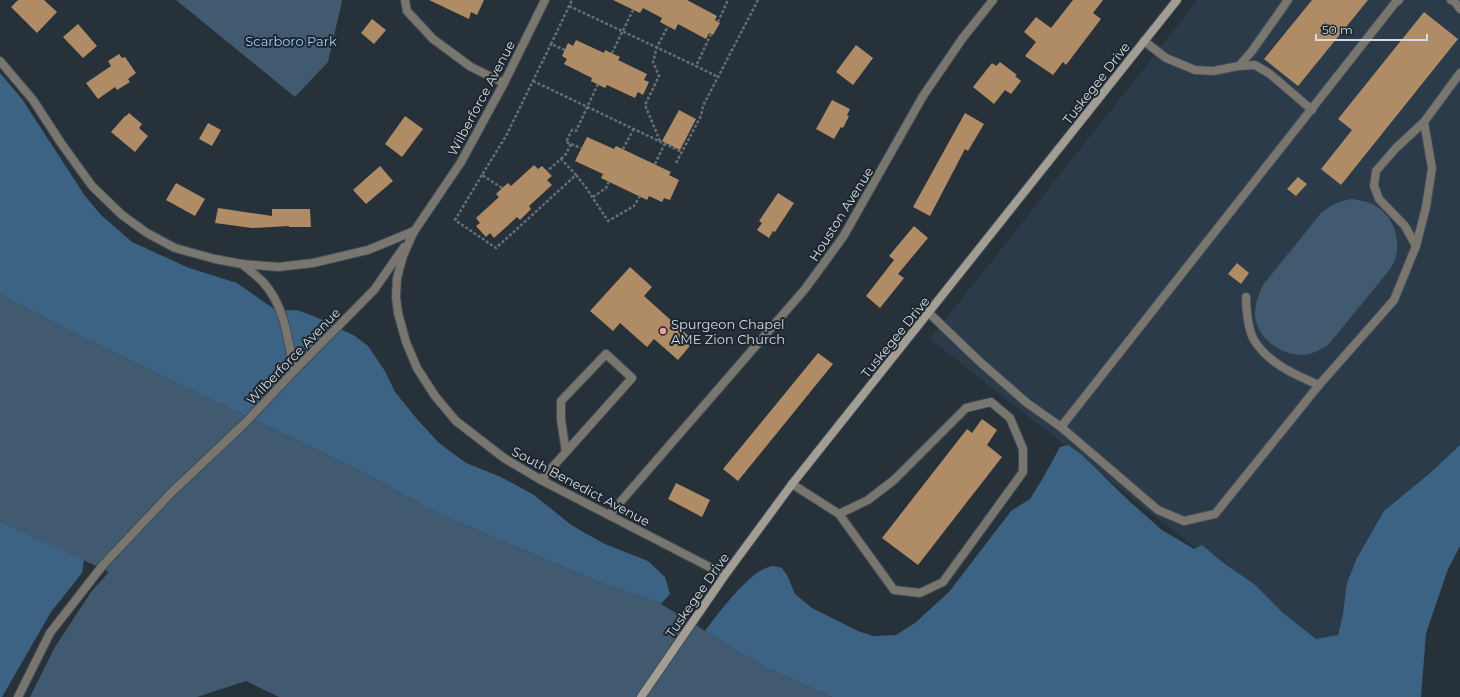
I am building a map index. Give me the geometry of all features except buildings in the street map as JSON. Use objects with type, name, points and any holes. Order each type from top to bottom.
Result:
[{"type":"street","points":[[405,0],[407,11],[433,39],[471,67],[504,83]]},
{"type":"street","name":"Wilberforce Avenue","points":[[18,697],[50,633],[103,565],[171,493],[246,422],[374,290],[461,162],[504,83],[545,0]]},
{"type":"street","name":"Houston Avenue","points":[[609,515],[806,289],[852,222],[923,96],[962,39],[993,0]]},
{"type":"street","name":"Tuskegee Drive","points":[[641,697],[726,575],[792,484],[1177,0]]},
{"type":"street","points":[[1239,66],[1252,51],[1288,0]]},
{"type":"street","points":[[1061,427],[1395,3],[1399,0]]},
{"type":"street","points":[[1451,0],[1455,2],[1460,9]]},
{"type":"street","points":[[1144,41],[1166,58],[1195,70],[1213,71],[1239,66],[1255,65],[1270,74],[1312,110]]},
{"type":"street","points":[[0,61],[32,100],[92,186],[122,215],[147,233],[175,248],[215,259],[242,264],[278,267],[313,263],[368,250],[414,231]]},
{"type":"street","points":[[1416,246],[1405,226],[1379,199],[1374,186],[1376,171],[1396,148],[1424,122],[1460,73]]},
{"type":"street","points":[[929,313],[1027,403],[1061,427],[1158,510],[1184,521],[1215,514],[1319,385],[1394,300],[1416,246],[1426,207],[1432,168],[1424,122]]},
{"type":"street","name":"South Benedict Avenue","points":[[414,231],[403,256],[397,278],[396,296],[398,313],[406,342],[417,368],[435,396],[456,421],[504,458],[541,480],[726,575]]},
{"type":"street","points":[[242,264],[263,282],[275,299],[285,324],[294,371]]},
{"type":"street","points":[[1246,297],[1246,312],[1253,339],[1267,355],[1290,372],[1319,385]]},
{"type":"street","points":[[541,480],[566,452],[632,378],[606,354],[561,401],[561,420],[566,452]]},
{"type":"street","points":[[792,484],[839,514],[894,590],[920,593],[942,582],[1023,472],[1023,449],[1010,418],[991,402],[966,408],[894,480],[868,500],[839,514]]},
{"type":"path","points":[[572,0],[506,136],[455,220],[496,248],[576,175]]},
{"type":"path","points":[[718,22],[728,0]]},
{"type":"path","points":[[676,163],[701,116],[703,106],[758,0]]},
{"type":"path","points":[[569,6],[718,77]]},
{"type":"path","points":[[612,53],[633,10]]},
{"type":"path","points":[[660,141],[645,105],[659,76],[654,62],[657,47],[668,26]]},
{"type":"path","points":[[696,66],[711,34]]},
{"type":"path","points":[[551,44],[564,50]]},
{"type":"path","points":[[533,81],[682,152]]},
{"type":"path","points":[[581,148],[566,142],[572,130],[576,131],[598,84]]},
{"type":"path","points":[[623,149],[634,128]]},
{"type":"path","points":[[655,164],[665,143]]},
{"type":"path","points":[[547,171],[566,154],[571,144]]},
{"type":"path","points":[[561,159],[593,197],[608,221],[634,206],[640,196]]},
{"type":"path","points":[[482,175],[502,188]]},
{"type":"path","points":[[593,197],[606,188],[609,181]]},
{"type":"shaded area","points":[[1198,0],[1460,0],[1460,464],[1325,650],[930,339]]},
{"type":"shaded area","points":[[0,73],[22,99],[85,196],[101,215],[132,242],[189,268],[237,283],[277,311],[297,310],[316,317],[355,336],[368,346],[385,371],[395,392],[439,443],[466,463],[501,477],[534,495],[570,524],[585,533],[605,544],[648,561],[665,577],[670,594],[661,604],[599,582],[441,515],[356,469],[77,335],[0,294]]},
{"type":"shaded area","points":[[1068,445],[1081,454],[1129,501],[1162,530],[1194,549],[1202,545],[1222,562],[1254,584],[1283,613],[1316,639],[1338,635],[1343,614],[1347,583],[1357,558],[1384,511],[1429,474],[1460,445],[1460,546],[1448,569],[1426,633],[1421,697],[832,697],[766,668],[705,631],[726,603],[745,583],[764,569],[773,566],[782,568],[787,575],[795,594],[812,608],[858,631],[873,636],[896,635],[915,623],[949,592],[1011,511],[1030,499],[1060,447]]},
{"type":"shaded area","points":[[0,521],[84,560],[82,573],[51,612],[2,697],[0,697]]},
{"type":"green space","name":"Scarboro Park","points":[[176,0],[342,1],[328,62],[295,97]]},
{"type":"green space","points":[[1352,199],[1370,203],[1378,207],[1389,219],[1396,235],[1397,252],[1395,260],[1387,273],[1329,344],[1308,354],[1301,355],[1285,352],[1270,343],[1264,337],[1256,323],[1255,315],[1257,300],[1261,289],[1321,213],[1335,204]]},
{"type":"green space","points":[[0,294],[77,335],[356,469],[441,515],[599,582],[661,604],[766,668],[832,697],[279,697],[246,681],[197,697],[30,697],[55,647],[91,592],[109,572],[0,521]]},
{"type":"place","name":"Spurgeon Chapel AME Zion Church","points":[[663,331]]}]
